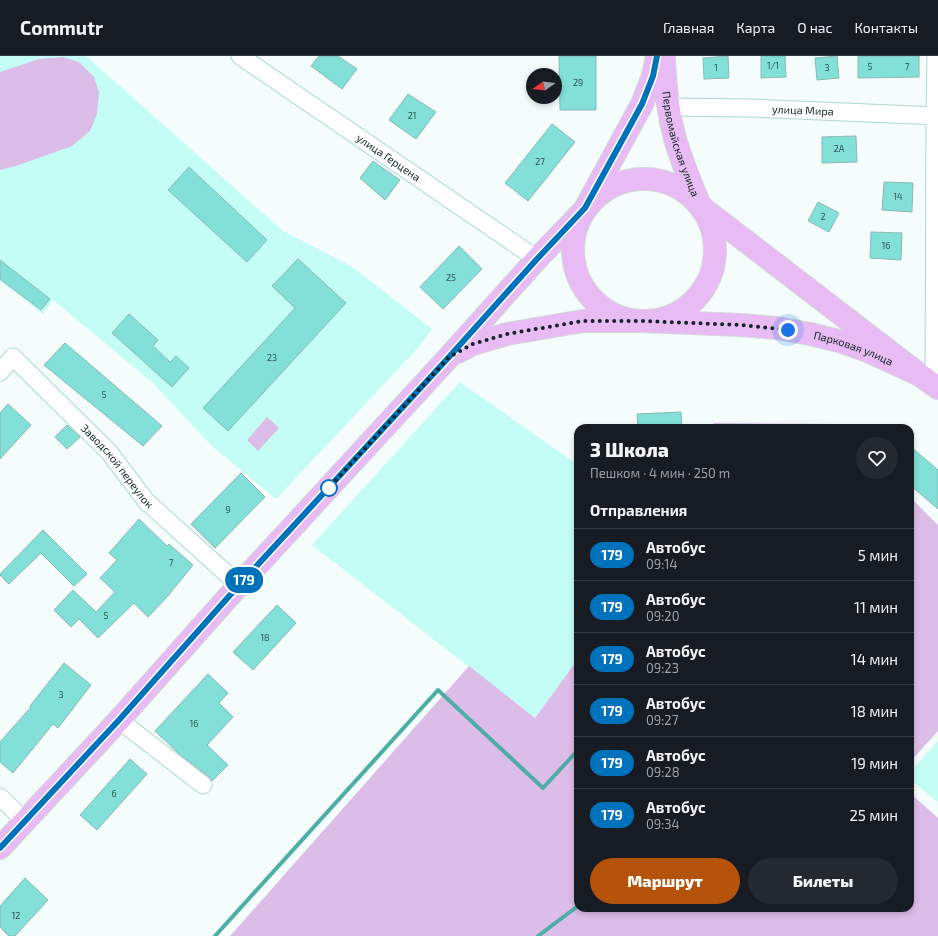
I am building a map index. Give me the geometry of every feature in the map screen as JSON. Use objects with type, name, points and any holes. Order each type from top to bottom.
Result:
[{"type":"main road","name":"Первомайская улица","points":[[0,848],[119,720],[239,585],[585,208],[642,104],[653,76],[657,56]]},
{"type":"main road","name":"Первомайская улица","points":[[664,56],[665,86],[675,139],[700,206]]},
{"type":"main road","points":[[632,179],[652,179],[670,183],[686,193],[700,206],[710,224],[715,245],[713,265],[706,285],[693,301],[676,313],[657,320],[642,321],[627,319],[608,312],[593,300],[581,284],[574,265],[572,246],[576,226],[585,208],[598,195],[614,185],[632,179]]},
{"type":"main road","name":"Парковая улица","points":[[700,206],[930,383]]},
{"type":"main road","name":"Первомайская улица","points":[[449,357],[473,344],[507,334],[583,321],[642,321]]},
{"type":"main road","name":"Парковая улица","points":[[642,321],[741,325],[777,328],[810,334],[839,341],[870,352],[930,383]]},
{"type":"street","name":"улица Герцена","points":[[240,56],[537,259]]},
{"type":"street","points":[[930,383],[936,56]]},
{"type":"street","name":"улица Мира","points":[[668,107],[750,108],[936,116]]},
{"type":"street","name":"Заводской переулок","points":[[0,372],[13,357],[109,452],[146,501],[239,585]]},
{"type":"street","points":[[119,720],[203,785]]},
{"type":"street","points":[[0,797],[25,821]]},
{"type":"shaded area","points":[[0,56],[86,56],[283,231],[351,266],[432,329],[417,349],[276,499],[212,446],[151,381],[53,300],[43,314],[0,281]]},
{"type":"shaded area","points":[[63,57],[79,62],[94,77],[99,92],[97,114],[90,131],[72,146],[16,166],[0,170],[0,72],[39,59]]},
{"type":"shaded area","points":[[460,382],[574,462],[574,664],[535,718],[312,545]]},
{"type":"shaded area","points":[[267,417],[279,428],[258,451],[247,440]]},
{"type":"shaded area","points":[[714,423],[838,424],[714,424]]},
{"type":"shaded area","points":[[914,501],[938,525],[938,731],[914,758]]},
{"type":"shaded area","points":[[574,664],[574,912],[914,912],[914,797],[938,818],[938,936],[230,936],[469,666],[535,718]]},
{"type":"shaded area","points":[[938,741],[938,802],[914,782],[914,768]]},
{"type":"building","points":[[319,56],[338,56],[357,69],[342,89],[311,66]]},
{"type":"building","points":[[559,56],[596,56],[596,110],[560,110],[560,104],[562,104],[562,68],[559,68]]},
{"type":"building","points":[[728,56],[729,78],[704,79],[703,58]]},
{"type":"building","points":[[761,56],[785,56],[786,77],[761,78]]},
{"type":"building","points":[[837,56],[839,78],[817,80],[815,58]]},
{"type":"building","points":[[858,56],[919,56],[919,77],[858,78]]},
{"type":"building","points":[[408,94],[436,112],[416,139],[389,120]]},
{"type":"building","points":[[552,124],[575,142],[528,201],[505,183]]},
{"type":"building","points":[[856,136],[857,162],[822,163],[822,137]]},
{"type":"building","points":[[373,161],[400,180],[385,200],[360,178]]},
{"type":"building","points":[[189,167],[267,240],[247,262],[168,190]]},
{"type":"building","points":[[884,182],[913,183],[912,212],[882,210]]},
{"type":"building","points":[[818,202],[839,213],[829,232],[808,221]]},
{"type":"building","points":[[871,232],[902,233],[901,260],[870,258]]},
{"type":"building","points":[[459,246],[482,269],[443,309],[420,287]]},
{"type":"building","points":[[298,259],[346,303],[228,431],[203,408],[295,308],[272,286]]},
{"type":"building","points":[[0,260],[50,299],[41,310],[0,279]]},
{"type":"building","points":[[129,314],[158,340],[153,346],[170,362],[176,356],[189,368],[172,387],[112,333]]},
{"type":"building","points":[[65,343],[162,426],[143,446],[44,365]]},
{"type":"building","points":[[8,404],[31,425],[0,459],[0,413]]},
{"type":"building","points":[[681,412],[682,424],[638,424],[637,414]]},
{"type":"building","points":[[67,425],[80,437],[67,449],[55,437]]},
{"type":"building","points":[[914,449],[938,470],[938,509],[914,488]]},
{"type":"building","points":[[241,473],[265,497],[215,548],[191,524]]},
{"type":"building","points":[[139,519],[167,546],[169,544],[193,565],[167,597],[148,617],[134,603],[98,638],[79,619],[71,627],[54,610],[73,590],[96,612],[115,592],[100,578],[117,560],[109,553]]},
{"type":"building","points":[[43,530],[87,574],[74,586],[41,553],[9,584],[0,575]]},
{"type":"building","points":[[277,605],[296,623],[253,670],[233,652]]},
{"type":"building","points":[[64,663],[91,685],[58,728],[53,724],[13,773],[0,762],[0,742],[31,707],[30,706]]},
{"type":"building","points":[[208,674],[228,693],[219,703],[233,717],[207,745],[228,765],[212,781],[178,753],[155,731]]},
{"type":"building","points":[[130,759],[147,774],[97,830],[80,815]]},
{"type":"building","points":[[25,878],[48,900],[15,936],[9,936],[0,927],[0,906]]},
{"type":"waterway","points":[[215,936],[438,690],[543,788],[574,754]]},
{"type":"waterway","points":[[538,936],[574,909]]},
{"type":"bus line","name":"179","points":[[0,848],[119,720],[239,585],[585,208],[642,104],[653,76],[657,56]]},
{"type":"route","points":[[329,488],[325,492],[449,357],[473,344],[507,334],[583,321],[642,321],[741,325],[788,330]]}]
